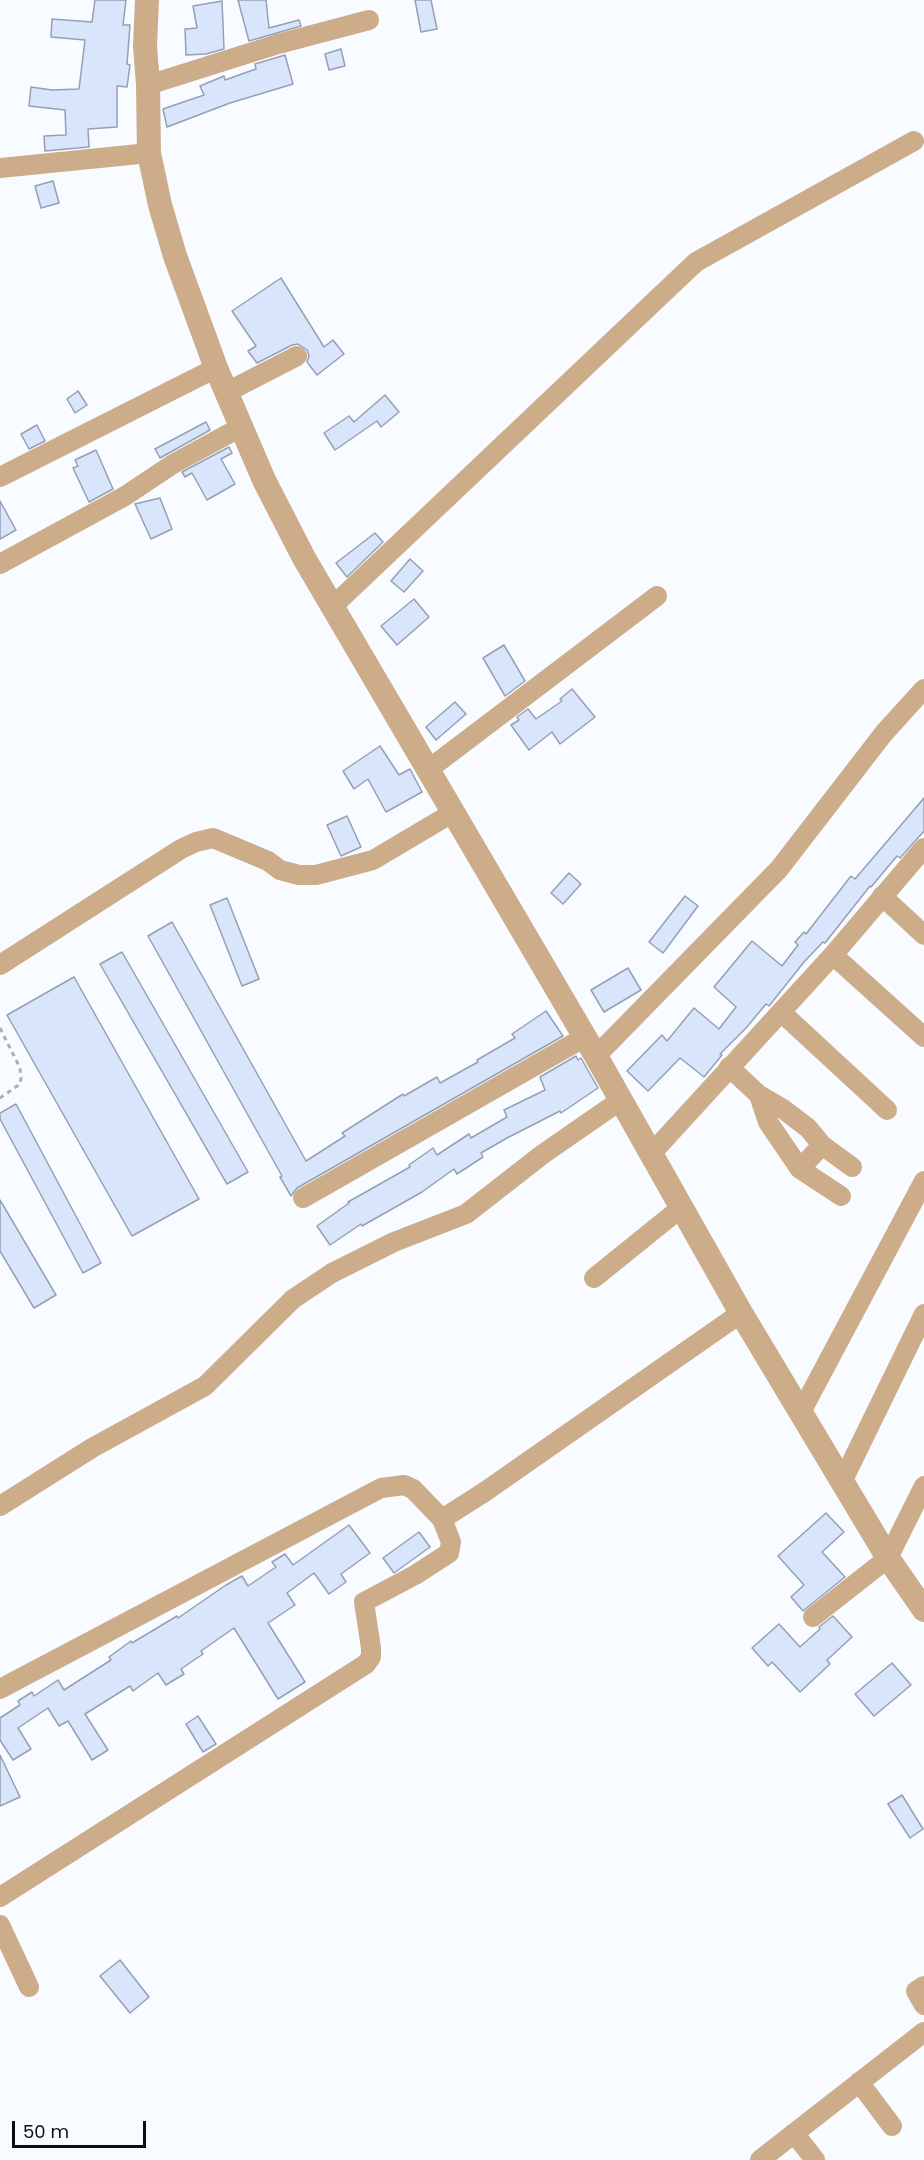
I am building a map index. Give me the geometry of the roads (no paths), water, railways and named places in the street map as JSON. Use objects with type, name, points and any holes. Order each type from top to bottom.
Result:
[{"type":"street","points":[[147,0],[145,46],[149,153],[160,205],[175,256],[216,368],[264,480],[304,558],[621,1100],[741,1313],[888,1558],[924,1611]]},
{"type":"street","points":[[148,85],[278,44],[369,20]]},
{"type":"street","points":[[333,606],[696,262],[914,141]]},
{"type":"street","points":[[0,168],[149,153]]},
{"type":"street","points":[[227,392],[297,356]]},
{"type":"street","points":[[0,477],[216,368]]},
{"type":"street","points":[[0,564],[125,496],[173,464],[241,427]]},
{"type":"street","points":[[429,769],[657,596]]},
{"type":"street","points":[[303,1198],[590,1047],[779,869],[884,734],[924,689]]},
{"type":"street","points":[[0,965],[181,849],[196,842],[213,838],[268,861],[280,870],[299,875],[316,874],[373,860],[454,812]]},
{"type":"street","points":[[651,1154],[782,1012],[924,848]]},
{"type":"street","points":[[882,896],[924,935]]},
{"type":"street","points":[[833,954],[924,1037]]},
{"type":"street","points":[[782,1012],[887,1110]]},
{"type":"street","points":[[729,1067],[759,1095],[808,1128],[822,1145],[852,1167]]},
{"type":"street","points":[[759,1095],[768,1122],[800,1169],[841,1196]]},
{"type":"street","points":[[0,1506],[92,1448],[205,1386],[293,1299],[332,1273],[393,1242],[466,1215],[543,1154],[621,1100]]},
{"type":"street","points":[[800,1169],[822,1145]]},
{"type":"street","points":[[801,1412],[924,1180]]},
{"type":"street","points":[[594,1278],[682,1208]]},
{"type":"street","points":[[442,1519],[741,1313]]},
{"type":"street","points":[[843,1480],[924,1314]]},
{"type":"street","points":[[0,1689],[381,1488],[404,1485],[413,1489],[442,1519],[451,1542],[449,1553],[415,1575],[363,1602],[371,1648],[371,1657],[366,1664],[0,1897]]},
{"type":"street","points":[[813,1617],[888,1558],[924,1486]]},
{"type":"street","points":[[0,1925],[29,1987]]},
{"type":"street","points":[[924,1986],[916,1991],[924,2005]]},
{"type":"street","points":[[760,2160],[924,2033]]},
{"type":"street","points":[[859,2082],[892,2126]]},
{"type":"street","points":[[794,2133],[815,2160]]}]
